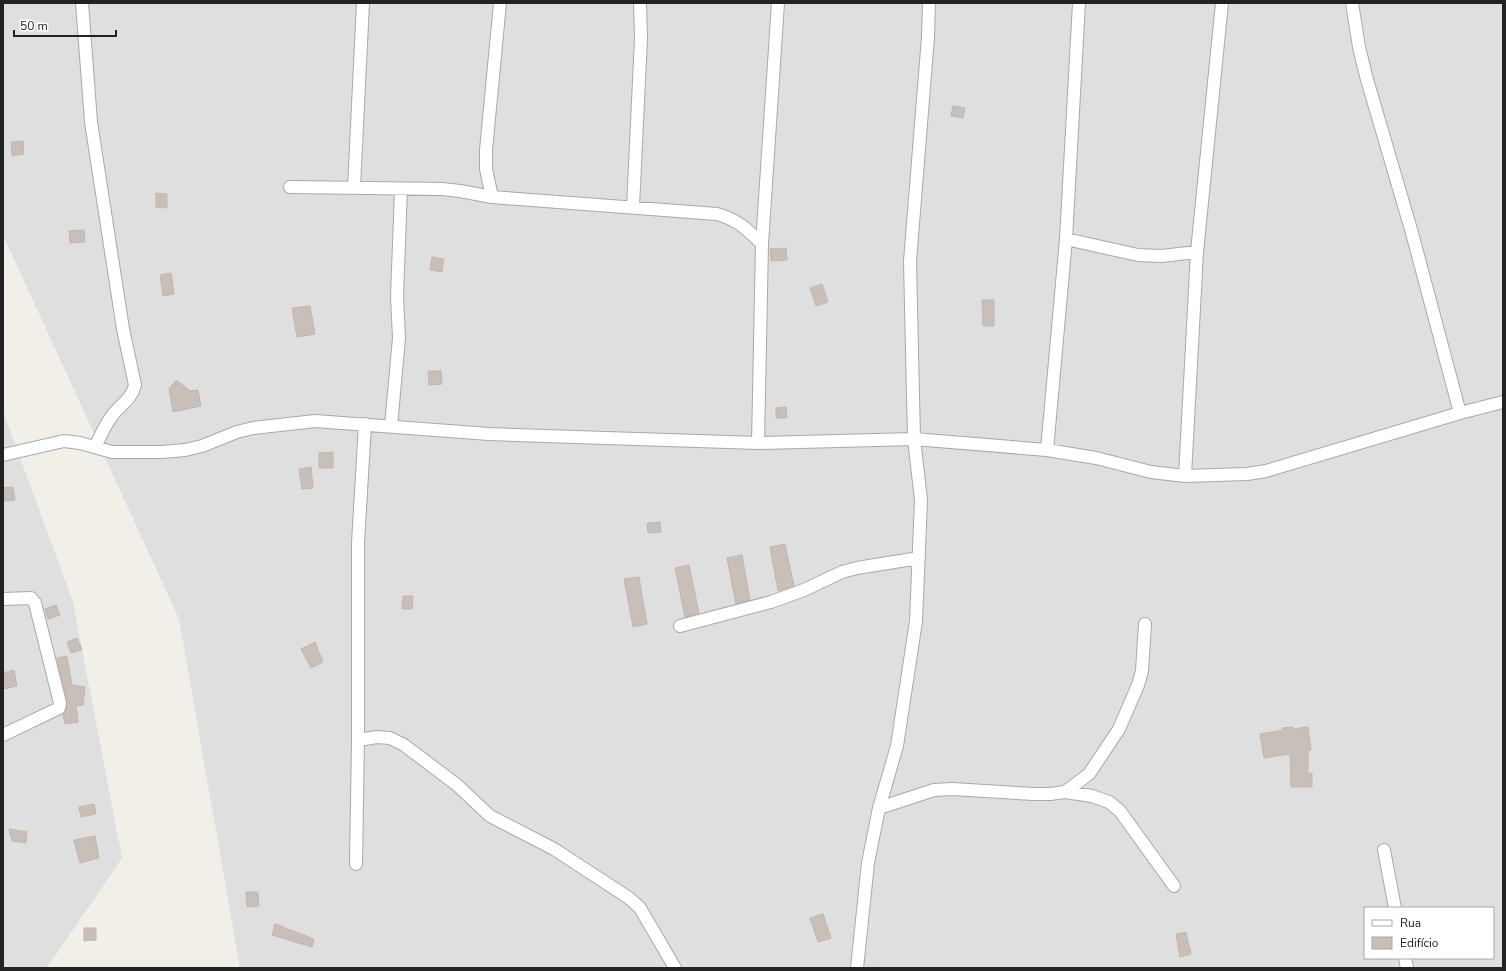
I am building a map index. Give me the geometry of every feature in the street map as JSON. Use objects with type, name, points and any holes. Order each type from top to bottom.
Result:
[{"type":"street","points":[[82,3],[91,122],[123,329],[136,385],[134,393],[114,412],[95,447]]},
{"type":"street","points":[[354,187],[363,3]]},
{"type":"street","points":[[492,198],[486,169],[486,150],[500,3]]},
{"type":"street","points":[[633,207],[641,38],[640,3]]},
{"type":"street","points":[[758,443],[762,244],[778,3]]},
{"type":"street","points":[[857,968],[868,863],[879,808],[897,746],[916,621],[921,500],[914,439],[910,261],[929,3]]},
{"type":"street","points":[[1047,450],[1066,239],[1079,3]]},
{"type":"street","points":[[1185,476],[1197,252],[1222,3]]},
{"type":"street","points":[[1352,3],[1359,47],[1366,76],[1412,233],[1460,413]]},
{"type":"street","points":[[290,187],[354,187],[460,191],[492,198],[717,214],[731,218],[744,226],[762,244]]},
{"type":"street","points":[[391,426],[399,338],[397,297],[401,189]]},
{"type":"street","points":[[1066,239],[1138,255],[1161,256],[1197,252]]},
{"type":"street","points":[[3,455],[64,442],[80,443],[112,452],[162,452],[185,450],[202,446],[237,432],[253,428],[315,421],[489,434],[758,443],[914,439],[1047,450],[1096,458],[1151,472],[1185,476],[1248,474],[1266,471],[1460,413],[1503,402]]},
{"type":"street","points":[[356,864],[358,740],[358,543],[365,424]]},
{"type":"street","points":[[680,626],[771,602],[850,570],[876,564],[919,558]]},
{"type":"street","points":[[3,599],[30,598],[35,603],[60,703],[59,708],[56,710],[3,735]]},
{"type":"street","points":[[1066,792],[1089,774],[1119,728],[1138,685],[1142,671],[1145,624]]},
{"type":"street","points":[[358,740],[378,737],[390,738],[404,745],[457,785],[490,816],[554,849],[629,898],[640,908],[675,968]]},
{"type":"street","points":[[879,808],[934,790],[952,789],[1033,794],[1066,792],[1092,796],[1108,802],[1120,811],[1174,886]]},
{"type":"street","points":[[1384,850],[1395,907]]},
{"type":"street","points":[[664,968],[668,954]]},
{"type":"shaded area","points":[[3,3],[1503,3],[1503,968],[240,968],[179,619],[3,235]]},
{"type":"shaded area","points":[[3,411],[73,602],[122,858],[47,968],[3,968]]},
{"type":"building","points":[[953,106],[965,108],[963,118],[951,116]]},
{"type":"building","points":[[23,141],[24,154],[12,156],[11,142]]},
{"type":"building","points":[[156,193],[167,194],[167,208],[156,207]]},
{"type":"building","points":[[84,230],[85,242],[70,243],[69,231]]},
{"type":"building","points":[[786,248],[787,260],[771,261],[770,249]]},
{"type":"building","points":[[432,257],[444,259],[442,272],[430,270]]},
{"type":"building","points":[[171,273],[174,294],[163,296],[160,275]]},
{"type":"building","points":[[822,284],[828,302],[816,306],[810,288]]},
{"type":"building","points":[[982,300],[994,300],[994,326],[983,326]]},
{"type":"building","points":[[310,306],[315,334],[297,337],[292,308]]},
{"type":"building","points":[[428,371],[441,371],[442,384],[429,385]]},
{"type":"building","points":[[176,380],[190,391],[198,390],[201,406],[173,412],[169,389]]},
{"type":"building","points":[[786,407],[787,418],[776,418],[776,408]]},
{"type":"building","points":[[333,452],[333,468],[319,468],[319,453]]},
{"type":"building","points":[[311,467],[313,488],[302,489],[299,469]]},
{"type":"building","points":[[13,487],[15,500],[4,501],[3,488]]},
{"type":"building","points":[[660,522],[661,532],[648,533],[647,523]]},
{"type":"building","points":[[785,544],[794,586],[778,591],[770,547]]},
{"type":"building","points":[[742,555],[750,600],[736,604],[727,558]]},
{"type":"building","points":[[689,565],[699,613],[685,617],[675,568]]},
{"type":"building","points":[[639,577],[647,624],[633,627],[624,579]]},
{"type":"building","points":[[403,596],[413,596],[412,609],[402,609]]},
{"type":"building","points":[[56,605],[60,615],[48,619],[45,609]]},
{"type":"building","points":[[77,638],[82,650],[71,653],[67,642]]},
{"type":"building","points":[[315,642],[323,662],[311,668],[301,649]]},
{"type":"building","points":[[67,656],[72,685],[85,687],[83,705],[76,706],[78,722],[65,724],[63,714],[66,710],[67,701],[57,658]]},
{"type":"building","points":[[14,670],[17,686],[3,689],[3,673]]},
{"type":"building","points":[[1293,727],[1294,729],[1308,727],[1311,750],[1308,751],[1308,774],[1312,773],[1312,787],[1291,787],[1290,754],[1264,758],[1260,734],[1283,730],[1282,728]]},
{"type":"building","points":[[94,804],[96,814],[81,817],[79,807]]},
{"type":"building","points":[[9,829],[27,832],[26,843],[12,841]]},
{"type":"building","points":[[95,836],[99,858],[80,863],[74,840]]},
{"type":"building","points":[[246,892],[258,892],[259,906],[247,907]]},
{"type":"building","points":[[823,914],[831,938],[818,942],[810,918]]},
{"type":"building","points":[[275,924],[314,939],[312,947],[272,935]]},
{"type":"building","points":[[84,928],[96,928],[96,940],[84,941]]},
{"type":"building","points":[[1186,932],[1191,954],[1180,957],[1176,934]]}]
